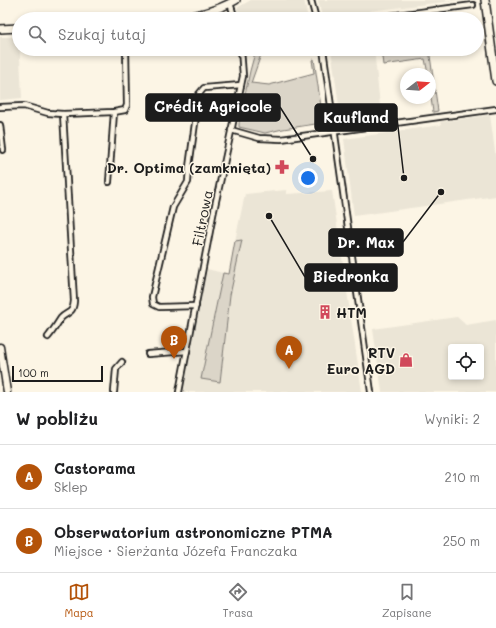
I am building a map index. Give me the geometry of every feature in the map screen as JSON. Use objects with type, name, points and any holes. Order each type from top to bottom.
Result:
[{"type":"main road","points":[[485,0],[496,81]]},
{"type":"main road","points":[[206,12],[232,1]]},
{"type":"main road","points":[[0,29],[12,28]]},
{"type":"street","points":[[311,0],[314,12]]},
{"type":"street","points":[[232,1],[234,12]]},
{"type":"street","points":[[420,12],[473,5]]},
{"type":"street","points":[[0,107],[24,106],[48,113],[63,114],[114,112],[125,110],[127,107],[126,56]]},
{"type":"street","name":"Filtrowa","points":[[179,392],[213,215],[243,76],[242,56]]},
{"type":"street","points":[[324,56],[371,392]]},
{"type":"street","points":[[196,306],[159,307],[153,304],[152,297],[173,208],[188,182],[200,94],[204,88],[241,85]]},
{"type":"street","points":[[231,130],[248,136],[275,139],[496,109]]},
{"type":"street","points":[[109,182],[114,112]]},
{"type":"street","points":[[48,337],[62,317],[70,313],[73,308],[74,301],[63,114]]},
{"type":"street","points":[[0,125],[3,150]]},
{"type":"street","points":[[0,347],[7,392]]},
{"type":"street","points":[[148,354],[187,351]]},
{"type":"street","points":[[114,392],[116,369],[122,362]]},
{"type":"shaded area","points":[[251,0],[304,0],[307,12],[238,12],[237,8]]},
{"type":"shaded area","points":[[318,0],[460,0],[369,12],[321,12]]},
{"type":"shaded area","points":[[0,37],[12,37],[12,56],[20,56],[22,98],[0,100]]},
{"type":"shaded area","points":[[254,56],[261,56],[251,83],[269,85],[314,73],[312,60],[314,59],[323,120],[322,123],[265,133],[239,127]]},
{"type":"shaded area","points":[[332,56],[375,56],[381,115],[341,120]]},
{"type":"shaded area","points":[[382,56],[430,56],[432,68],[427,68],[425,59],[383,65]]},
{"type":"shaded area","points":[[436,97],[438,111],[433,112],[432,104],[436,104]]},
{"type":"shaded area","points":[[490,115],[496,159],[496,196],[354,216],[344,139],[441,125],[440,122]]},
{"type":"shaded area","points":[[287,190],[287,194],[332,191],[362,392],[182,392],[207,269],[223,273],[201,379],[220,382],[230,295],[241,241],[235,241],[245,194]]},
{"type":"shaded area","points":[[242,240],[230,295],[220,382],[201,379],[223,273],[229,274],[235,241]]},
{"type":"shaded area","points":[[457,317],[466,325],[496,320],[496,392],[382,392],[373,329]]},
{"type":"place","name":"Crédit Agricole","points":[[313,159]]},
{"type":"place","name":"Dr. Optima (zamknięta)","points":[[282,167]]},
{"type":"place","name":"Kaufland","points":[[404,178]]},
{"type":"place","name":"Dr. Max","points":[[441,192]]},
{"type":"place","name":"Biedronka","points":[[269,216]]},
{"type":"place","name":"HTM","points":[[325,312]]},
{"type":"place","name":"Obserwatorium astronomiczne PTMA","points":[[174,359]]},
{"type":"place","name":"RTV Euro AGD","points":[[406,360]]},
{"type":"place","name":"Castorama","points":[[289,369]]}]
